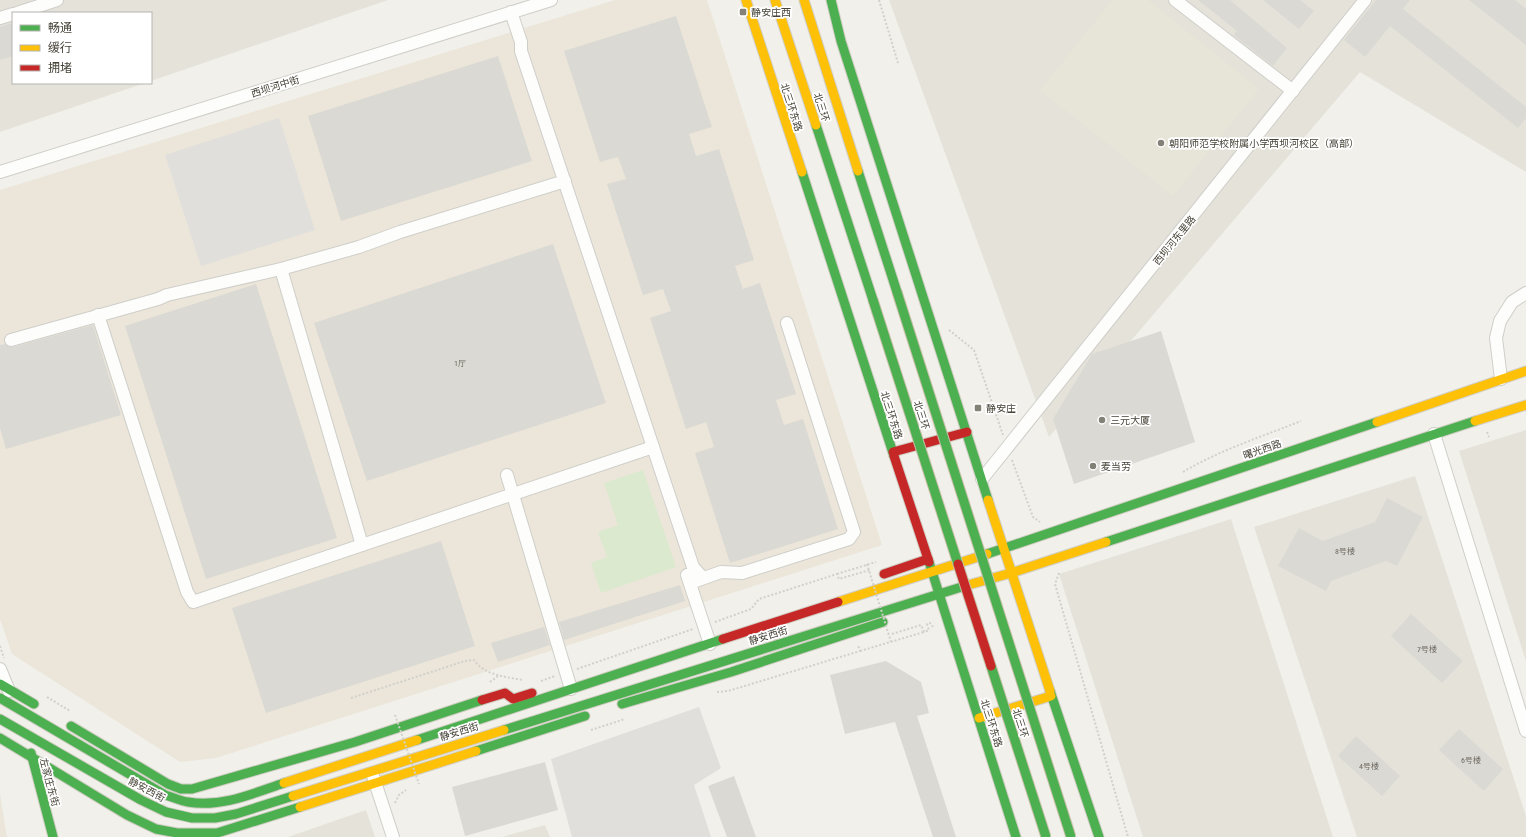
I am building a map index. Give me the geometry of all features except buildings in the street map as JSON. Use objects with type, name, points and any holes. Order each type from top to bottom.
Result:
[{"type":"main road","name":"北三环东路","points":[[746,0],[939,593],[938,604],[978,718],[1016,837]]},
{"type":"main road","name":"北三环","points":[[775,0],[793,50],[1046,837]]},
{"type":"main road","name":"北三环","points":[[804,0],[1071,837]]},
{"type":"main road","points":[[811,0],[813,30]]},
{"type":"main road","points":[[831,0],[841,41],[1011,573],[1099,837]]},
{"type":"main road","points":[[772,19],[793,50]]},
{"type":"main road","name":"曙光西路","points":[[931,571],[1004,549],[1526,371]]},
{"type":"main road","points":[[1011,573],[1526,405]]},
{"type":"main road","points":[[893,452],[967,432]]},
{"type":"main road","points":[[876,572],[928,559]]},
{"type":"main road","name":"静安西街","points":[[0,698],[165,795],[187,802],[205,803],[225,801],[246,796],[569,681],[707,634],[931,571]]},
{"type":"main road","name":"静安西街","points":[[0,719],[141,800],[166,812],[192,818],[215,818],[236,814],[939,593],[1011,573]]},
{"type":"main road","points":[[615,706],[731,672],[889,620]]},
{"type":"main road","points":[[62,720],[168,784],[181,788],[192,789],[355,742],[505,693],[513,699],[598,671]]},
{"type":"main road","points":[[689,671],[731,672]]},
{"type":"main road","points":[[4,686],[42,708]]},
{"type":"main road","points":[[978,718],[1051,696]]},
{"type":"main road","points":[[0,738],[32,759],[128,815],[156,829],[177,833],[196,834],[217,833],[592,713]]},
{"type":"main road","name":"左家庄东街","points":[[26,733],[53,837]]},
{"type":"street","points":[[20,12],[57,0]]},
{"type":"street","name":"西坝河中街","points":[[0,172],[550,0]]},
{"type":"street","points":[[1175,0],[1292,91]]},
{"type":"street","name":"西坝河东里路","points":[[982,479],[1365,0]]},
{"type":"street","points":[[511,12],[521,42],[521,51],[693,567],[703,578]]},
{"type":"street","points":[[0,18],[12,14]]},
{"type":"street","points":[[11,340],[158,299],[167,295],[281,269],[358,247],[400,232],[565,181]]},
{"type":"street","points":[[281,269],[362,545]]},
{"type":"street","points":[[1501,379],[1496,338],[1500,321],[1512,302],[1526,293]]},
{"type":"street","points":[[98,315],[187,592],[193,602],[653,447]]},
{"type":"street","points":[[707,634],[689,579],[703,578],[721,572],[742,573],[849,539],[854,532],[787,323]]},
{"type":"street","points":[[1434,434],[1526,731]]},
{"type":"street","points":[[507,475],[569,681]]},
{"type":"street","points":[[2,664],[4,686],[14,705]]},
{"type":"street","points":[[371,771],[393,837]]},
{"type":"path","points":[[879,0],[898,63]]},
{"type":"path","points":[[949,329],[974,350],[1033,517],[1040,522],[1045,522]]},
{"type":"path","points":[[1180,473],[1198,462],[1301,421]]},
{"type":"path","points":[[537,682],[569,681],[707,634],[751,609],[759,599],[882,559]]},
{"type":"path","points":[[867,564],[891,642]]},
{"type":"path","points":[[836,574],[839,580],[876,572]]},
{"type":"path","points":[[1059,573],[1056,584],[1128,837]]},
{"type":"path","points":[[713,693],[728,691],[924,632],[929,630],[927,624],[930,623],[934,629]]},
{"type":"path","points":[[886,636],[921,625],[924,632]]},
{"type":"path","points":[[858,644],[860,651]]},
{"type":"path","points":[[0,646],[2,664]]},
{"type":"path","points":[[351,698],[466,661],[474,660],[478,666],[498,676],[529,681]]},
{"type":"path","points":[[486,684],[498,676]]},
{"type":"path","points":[[44,696],[70,711]]},
{"type":"path","points":[[395,715],[419,784],[414,786]]},
{"type":"path","points":[[588,731],[631,717]]},
{"type":"path","points":[[392,723],[399,720]]},
{"type":"path","points":[[414,781],[421,779]]},
{"type":"path","points":[[394,807],[399,795],[409,788]]},
{"type":"shaded area","points":[[0,0],[388,0],[152,81],[152,12],[12,12],[12,84],[142,84],[0,132]]},
{"type":"shaded area","points":[[615,0],[707,0],[882,545],[216,758],[180,762],[12,654],[0,619],[0,190]]},
{"type":"shaded area","points":[[889,0],[1526,0],[1526,172],[1360,72],[1049,437]]},
{"type":"shaded area","name":"朝阳师范学校附属小学西坝河校区（高部）","points":[[1112,0],[1148,0],[1259,89],[1173,196],[1040,90]]},
{"type":"shaded area","points":[[279,118],[315,230],[201,266],[165,155]]},
{"type":"shaded area","points":[[1526,430],[1526,661],[1459,451]]},
{"type":"shaded area","points":[[1415,476],[1526,816],[1526,837],[1357,837],[1254,527]]},
{"type":"shaded area","points":[[1231,519],[1333,837],[1143,837],[1059,574]]},
{"type":"shaded area","points":[[699,707],[721,768],[694,785],[711,837],[572,837],[551,759]]},
{"type":"shaded area","points":[[0,794],[7,837],[0,837]]},
{"type":"shaded area","points":[[366,810],[375,837],[288,837]]},
{"type":"shaded area","points":[[545,825],[550,837],[502,837]]},
{"type":"green space","points":[[643,470],[676,567],[601,593],[591,563],[607,557],[598,532],[618,525],[604,483]]},
{"type":"traffic: fast","points":[[831,0],[841,41],[988,500]]},
{"type":"traffic: fast","points":[[816,125],[873,300]]},
{"type":"traffic: fast","points":[[858,171],[897,292]]},
{"type":"traffic: fast","points":[[802,172],[894,456]]},
{"type":"traffic: fast","points":[[897,292],[1071,837]]},
{"type":"traffic: fast","points":[[873,300],[958,564]]},
{"type":"traffic: fast","points":[[1106,542],[1475,421]]},
{"type":"traffic: fast","points":[[987,554],[1377,422]]},
{"type":"traffic: fast","points":[[929,562],[1016,837]]},
{"type":"traffic: fast","points":[[504,730],[968,585]]},
{"type":"traffic: fast","points":[[622,704],[731,672],[883,622]]},
{"type":"traffic: fast","points":[[417,740],[723,639]]},
{"type":"traffic: fast","points":[[991,666],[1046,837]]},
{"type":"traffic: fast","points":[[0,684],[34,704]]},
{"type":"traffic: fast","points":[[1050,691],[1099,837]]},
{"type":"traffic: fast","points":[[0,698],[165,795],[182,801],[200,803],[225,801],[249,795],[284,783]]},
{"type":"traffic: fast","points":[[71,726],[168,784],[181,789],[192,789],[355,742],[482,700]]},
{"type":"traffic: fast","points":[[476,751],[585,716]]},
{"type":"traffic: fast","points":[[0,719],[141,800],[166,812],[192,818],[215,818],[236,814],[293,796]]},
{"type":"traffic: fast","points":[[0,738],[127,815],[156,829],[177,833],[217,833],[300,807]]},
{"type":"traffic: fast","points":[[31,753],[53,837]]},
{"type":"traffic: slow","points":[[746,0],[802,172]]},
{"type":"traffic: slow","points":[[775,0],[816,125]]},
{"type":"traffic: slow","points":[[804,0],[858,171]]},
{"type":"traffic: slow","points":[[1377,422],[1526,371]]},
{"type":"traffic: slow","points":[[1475,421],[1526,405]]},
{"type":"traffic: slow","points":[[988,500],[1050,691]]},
{"type":"traffic: slow","points":[[968,585],[1011,573],[1106,542]]},
{"type":"traffic: slow","points":[[838,602],[987,554]]},
{"type":"traffic: slow","points":[[979,718],[1051,696]]},
{"type":"traffic: slow","points":[[293,796],[504,730]]},
{"type":"traffic: slow","points":[[284,783],[417,740]]},
{"type":"traffic: slow","points":[[300,807],[476,751]]},
{"type":"traffic: jam","points":[[893,452],[967,432]]},
{"type":"traffic: jam","points":[[894,456],[929,562]]},
{"type":"traffic: jam","points":[[884,574],[928,559]]},
{"type":"traffic: jam","points":[[958,564],[991,666]]},
{"type":"traffic: jam","points":[[723,639],[838,602]]},
{"type":"traffic: jam","points":[[482,700],[505,693],[513,699],[532,693]]},
{"type":"place","name":"静安庄西","points":[[743,12]]},
{"type":"place","name":"朝阳师范学校附属小学西坝河校区（高部）","points":[[1161,143]]},
{"type":"place","name":"静安庄","points":[[978,408]]},
{"type":"place","name":"三元大厦","points":[[1102,420]]},
{"type":"place","name":"麦当劳","points":[[1093,466]]}]
